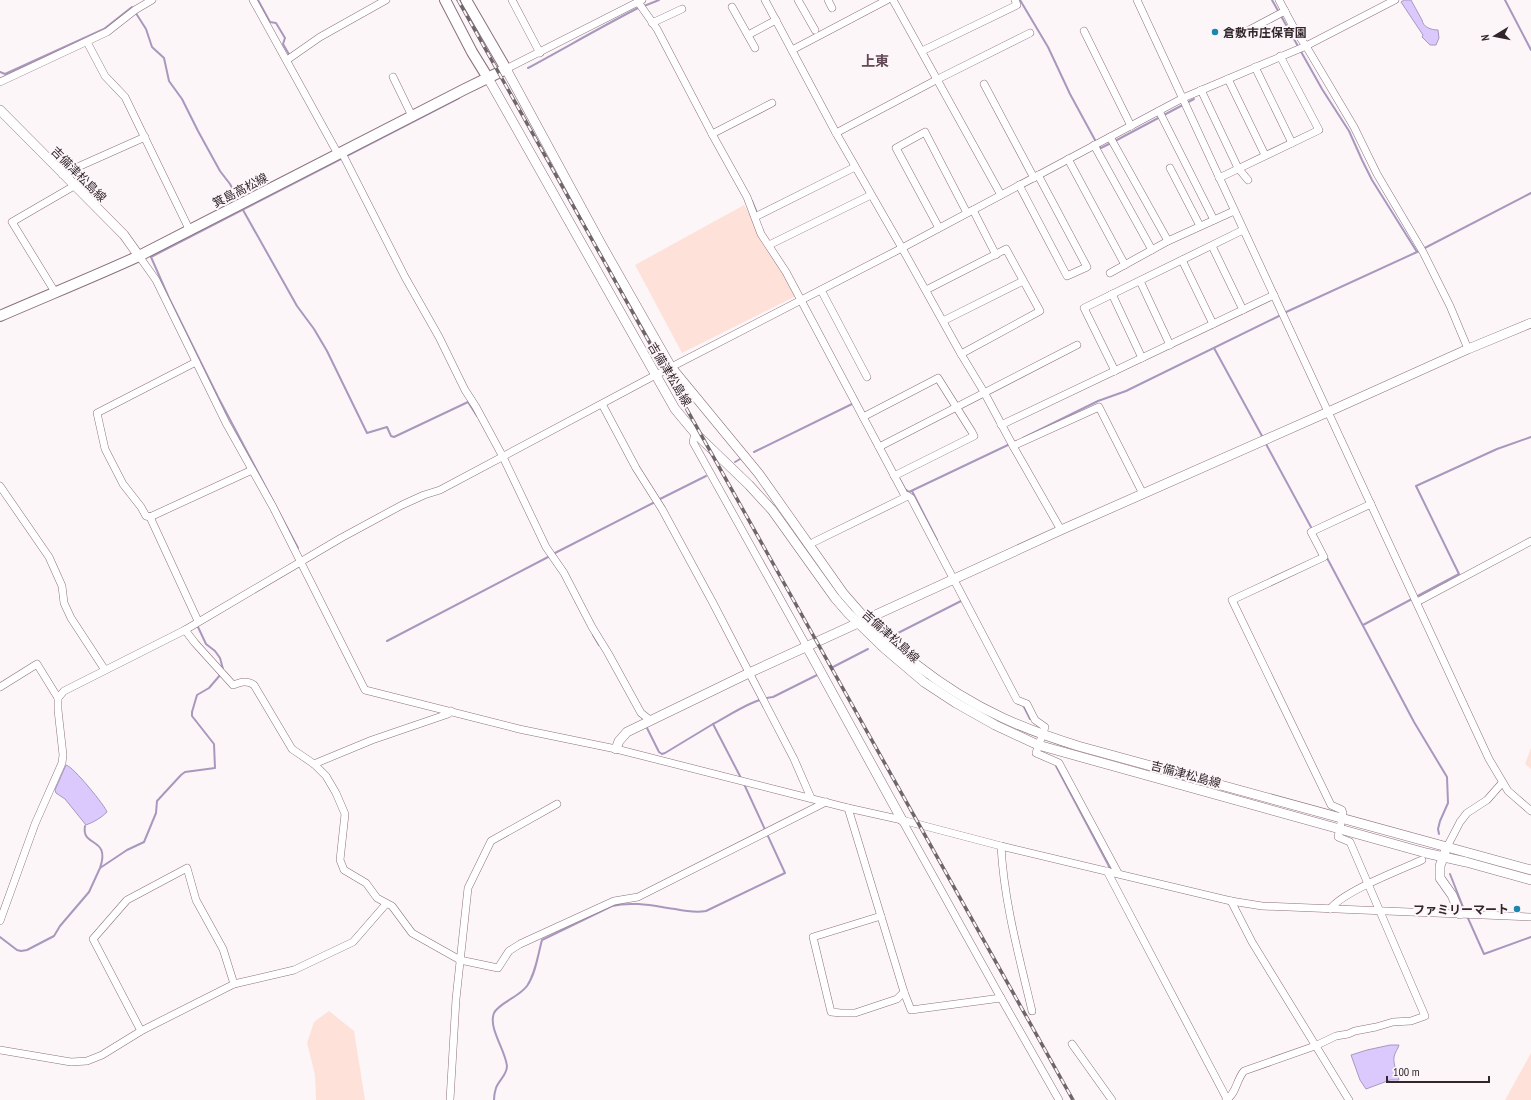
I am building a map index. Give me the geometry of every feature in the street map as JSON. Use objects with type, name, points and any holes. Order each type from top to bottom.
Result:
[{"type":"main road","points":[[445,0],[472,52],[488,78]]},
{"type":"main road","points":[[466,0],[506,69]]},
{"type":"main road","name":"箕島高松線","points":[[0,316],[139,256],[342,155],[412,116],[506,69]]},
{"type":"main road","name":"吉備津松島線","points":[[506,69],[601,244],[671,368],[759,474],[863,622],[884,648],[931,686],[956,703],[995,725],[1038,745],[1531,880]]},
{"type":"main road","name":"吉備津松島線","points":[[488,78],[675,409],[695,433],[749,485],[772,510],[835,598],[932,676],[1002,718],[1042,735],[1531,870]]},
{"type":"main road","name":"吉備津松島線","points":[[0,110],[124,235],[139,256]]},
{"type":"main road","points":[[616,749],[619,741],[627,732],[650,720],[955,578],[1468,349],[1531,323]]},
{"type":"main road","points":[[807,647],[902,820]]},
{"type":"main road","points":[[1447,847],[1440,866],[1440,878],[1464,915]]},
{"type":"street","points":[[0,82],[107,32],[135,10],[152,0]]},
{"type":"street","points":[[253,0],[289,59],[342,155],[405,277],[439,337],[465,390],[503,457],[546,547],[564,573],[592,627],[641,713],[650,720]]},
{"type":"street","points":[[289,59],[320,37],[386,0]]},
{"type":"street","points":[[512,0],[540,52]]},
{"type":"street","points":[[765,0],[836,133],[1061,530]]},
{"type":"street","points":[[798,0],[815,30]]},
{"type":"street","points":[[828,0],[832,8]]},
{"type":"street","points":[[792,50],[887,0]]},
{"type":"street","points":[[893,0],[1001,195]]},
{"type":"street","points":[[922,51],[1017,4],[1015,0]]},
{"type":"street","points":[[1137,0],[1416,599],[1465,708],[1502,783],[1508,791],[1531,811]]},
{"type":"street","points":[[1279,0],[1284,12],[1296,32],[1301,48],[1354,127],[1377,174],[1422,249],[1450,306],[1468,349]]},
{"type":"street","points":[[58,698],[64,691],[185,630],[341,538],[402,505],[424,495],[440,490],[655,375],[902,248],[1094,145],[1112,140],[1131,126],[1161,114],[1184,102],[1201,90],[1301,48],[1395,0]]},
{"type":"street","points":[[506,69],[636,2],[654,22],[757,216],[761,234],[770,245],[802,300],[897,475],[904,494],[911,498],[955,578],[1017,700],[1027,704],[1035,720],[1045,727],[1036,752],[1037,754],[1059,762],[1112,872],[1229,1099]]},
{"type":"street","points":[[732,7],[755,48]]},
{"type":"street","points":[[654,22],[682,9]]},
{"type":"street","points":[[1247,31],[1284,12]]},
{"type":"street","points":[[748,35],[776,20]]},
{"type":"street","points":[[1084,31],[1131,126]]},
{"type":"street","points":[[836,133],[938,79],[1030,33]]},
{"type":"street","points":[[87,42],[105,76],[125,97],[190,231]]},
{"type":"street","points":[[1219,178],[1318,130],[1280,56]]},
{"type":"street","points":[[1255,67],[1292,142]]},
{"type":"street","points":[[393,77],[412,116]]},
{"type":"street","points":[[1228,79],[1265,155]]},
{"type":"street","points":[[984,84],[1087,267],[1067,276],[1019,185]]},
{"type":"street","points":[[1201,90],[1238,168],[1248,180]]},
{"type":"street","points":[[714,133],[772,103]]},
{"type":"street","points":[[1161,114],[1214,220]]},
{"type":"street","points":[[939,228],[896,148],[925,132],[996,255]]},
{"type":"street","points":[[62,174],[145,137]]},
{"type":"street","points":[[1112,140],[1168,241]]},
{"type":"street","points":[[1094,145],[1152,250]]},
{"type":"street","points":[[1068,159],[1125,265]]},
{"type":"street","points":[[757,216],[855,167]]},
{"type":"street","points":[[1170,168],[1200,226]]},
{"type":"street","points":[[55,292],[12,222],[74,186]]},
{"type":"street","points":[[770,245],[871,195]]},
{"type":"street","points":[[1110,273],[1168,241],[1234,211]]},
{"type":"street","points":[[1115,371],[1084,308],[1243,230]]},
{"type":"street","points":[[1212,246],[1243,310]]},
{"type":"street","points":[[926,290],[1006,249],[1040,311],[961,354]]},
{"type":"street","points":[[139,256],[156,280],[226,423],[273,507],[365,690],[519,729],[616,749],[1001,846],[1231,900],[1262,906],[1531,917]]},
{"type":"street","points":[[1182,260],[1212,324]]},
{"type":"street","points":[[943,321],[1023,280]]},
{"type":"street","points":[[1140,281],[1170,344]]},
{"type":"street","points":[[821,290],[867,377]]},
{"type":"street","points":[[1112,294],[1142,358]]},
{"type":"street","points":[[1001,425],[1274,295]]},
{"type":"street","points":[[881,446],[1077,345]]},
{"type":"street","points":[[196,362],[98,413],[105,448],[123,484],[146,516],[150,517],[198,621]]},
{"type":"street","points":[[865,416],[938,378],[966,420],[974,436],[897,475]]},
{"type":"street","points":[[602,404],[636,468],[662,509],[763,699],[794,759],[811,798]]},
{"type":"street","points":[[1011,444],[1099,407],[1143,494]]},
{"type":"street","points":[[695,433],[693,442],[807,647]]},
{"type":"street","points":[[150,517],[252,470]]},
{"type":"street","points":[[0,486],[49,557],[62,586],[64,603],[71,618],[105,670]]},
{"type":"street","points":[[814,542],[908,496]]},
{"type":"street","points":[[1229,1099],[1240,1075],[1244,1071],[1315,1046],[1336,1036],[1393,1022],[1411,1021],[1425,1016],[1350,842],[1338,837],[1342,819],[1342,810],[1331,805],[1232,600],[1324,557],[1311,532],[1371,504]]},
{"type":"street","points":[[1416,599],[1531,541]]},
{"type":"street","points":[[185,630],[233,685],[243,681],[254,684],[292,749],[314,764],[326,776],[336,793],[345,814],[341,848],[341,865],[344,870],[366,883],[378,898],[386,904],[392,906],[412,933],[460,960],[498,968],[509,951],[520,944],[614,901],[638,897],[826,802]]},
{"type":"street","points":[[0,921],[34,824],[62,763],[63,755],[58,698],[36,664],[1,684]]},
{"type":"street","points":[[314,764],[372,740],[448,714],[451,711]]},
{"type":"street","points":[[1447,847],[1460,822],[1487,800],[1502,783]]},
{"type":"street","points":[[450,1100],[456,999],[468,888],[491,841],[557,804]]},
{"type":"street","points":[[848,808],[904,992],[911,1010],[1001,998]]},
{"type":"street","points":[[902,820],[1001,998],[1060,1100]]},
{"type":"street","points":[[1001,846],[1007,899],[1016,946],[1032,1011]]},
{"type":"street","points":[[1330,908],[1335,902],[1368,884],[1422,860]]},
{"type":"street","points":[[141,1032],[93,939],[127,900],[187,868],[196,900],[223,949],[234,984]]},
{"type":"street","points":[[1231,900],[1252,942],[1349,1100]]},
{"type":"street","points":[[0,1050],[52,1059],[80,1062],[87,1061],[102,1055],[141,1032],[234,984],[294,970],[353,942],[386,904]]},
{"type":"street","points":[[881,916],[813,937],[831,1012],[856,1013],[897,999],[904,992]]},
{"type":"street","points":[[1072,1044],[1112,1100]]},
{"type":"shaded area","points":[[1404,0],[1411,0],[1426,26],[1430,29],[1438,30],[1439,38],[1436,45],[1430,45],[1422,37],[1423,35],[1401,2]]},
{"type":"shaded area","points":[[744,205],[798,295],[682,353],[635,265]]},
{"type":"shaded area","points":[[1531,748],[1531,769],[1525,764]]},
{"type":"shaded area","points":[[66,765],[82,779],[107,812],[97,820],[86,825],[65,799],[56,793],[55,790]]},
{"type":"shaded area","points":[[329,1011],[354,1031],[365,1100],[316,1100],[315,1075],[307,1043],[314,1022]]},
{"type":"shaded area","points":[[1390,1045],[1399,1045],[1394,1055],[1394,1060],[1399,1080],[1390,1080],[1366,1089],[1360,1080],[1351,1055]]},
{"type":"shaded area","points":[[1531,1053],[1531,1100],[1505,1100]]},
{"type":"waterway","points":[[258,0],[270,22],[276,23],[285,38],[283,44],[290,56]]},
{"type":"waterway","points":[[644,6],[659,0]]},
{"type":"waterway","points":[[1020,0],[1048,47],[1070,94],[1095,140]]},
{"type":"waterway","points":[[1272,0],[1322,89],[1349,131],[1372,180],[1417,252]]},
{"type":"waterway","points":[[1505,0],[1531,50]]},
{"type":"waterway","points":[[0,72],[5,74],[104,29],[132,7],[146,29],[152,47],[164,58],[169,81],[182,99],[220,171],[230,184],[239,201]]},
{"type":"waterway","points":[[528,68],[638,8]]},
{"type":"waterway","points":[[298,548],[218,397],[169,298],[151,257],[459,98]]},
{"type":"waterway","points":[[1115,141],[1194,99]]},
{"type":"waterway","points":[[1100,147],[1101,148],[1111,143]]},
{"type":"waterway","points":[[1284,313],[1417,252],[1531,193]]},
{"type":"waterway","points":[[752,201],[757,213]]},
{"type":"waterway","points":[[243,210],[297,306],[314,329],[327,351],[367,433],[387,427],[391,436],[394,437],[468,402],[477,416]]},
{"type":"waterway","points":[[1023,438],[1098,401],[1126,391],[1281,315]]},
{"type":"waterway","points":[[1214,348],[1262,436]]},
{"type":"waterway","points":[[754,452],[852,404]]},
{"type":"waterway","points":[[1363,625],[1459,574],[1416,486],[1497,449],[1531,437]]},
{"type":"waterway","points":[[898,476],[905,489],[909,492],[1010,444]]},
{"type":"waterway","points":[[1266,444],[1312,529]]},
{"type":"waterway","points":[[735,462],[740,459]]},
{"type":"waterway","points":[[660,499],[706,476]]},
{"type":"waterway","points":[[912,491],[937,540]]},
{"type":"waterway","points":[[555,553],[655,502]]},
{"type":"waterway","points":[[387,641],[550,556]]},
{"type":"waterway","points":[[1326,556],[1414,722],[1447,777],[1448,803],[1440,821],[1438,829],[1439,834]]},
{"type":"waterway","points":[[896,634],[961,601]]},
{"type":"waterway","points":[[0,937],[17,950],[21,951],[27,950],[54,936],[60,926],[89,892],[100,868],[127,850],[144,842],[156,813],[157,801],[181,775],[185,772],[215,768],[214,744],[192,716],[192,712],[197,695],[209,688],[221,674],[223,669],[220,658],[215,651],[206,644],[198,627]]},
{"type":"waterway","points":[[593,635],[599,645]]},
{"type":"waterway","points":[[833,667],[868,649]]},
{"type":"waterway","points":[[741,778],[713,724],[758,700],[773,697],[817,675]]},
{"type":"waterway","points":[[1023,705],[1030,719]]},
{"type":"waterway","points":[[647,728],[659,752],[662,754],[713,724]]},
{"type":"waterway","points":[[1056,766],[1111,870]]},
{"type":"waterway","points":[[494,1100],[497,1085],[507,1069],[506,1059],[493,1025],[494,1013],[500,1006],[527,986],[535,969],[542,940],[612,906],[644,904],[690,912],[706,911],[785,873],[744,784]]},
{"type":"waterway","points":[[85,826],[85,833],[87,837],[99,846],[102,851],[100,868]]},
{"type":"waterway","points":[[1450,874],[1465,912]]},
{"type":"waterway","points":[[1467,916],[1484,954],[1531,937]]},
{"type":"railway","points":[[458,0],[1073,1100]]},
{"type":"place","name":"倉敷市庄保育園","points":[[1215,32]]},
{"type":"place","name":"ファミリーマート","points":[[1517,909]]},
{"type":"district","name":"上東","points":[[875,61]]}]
